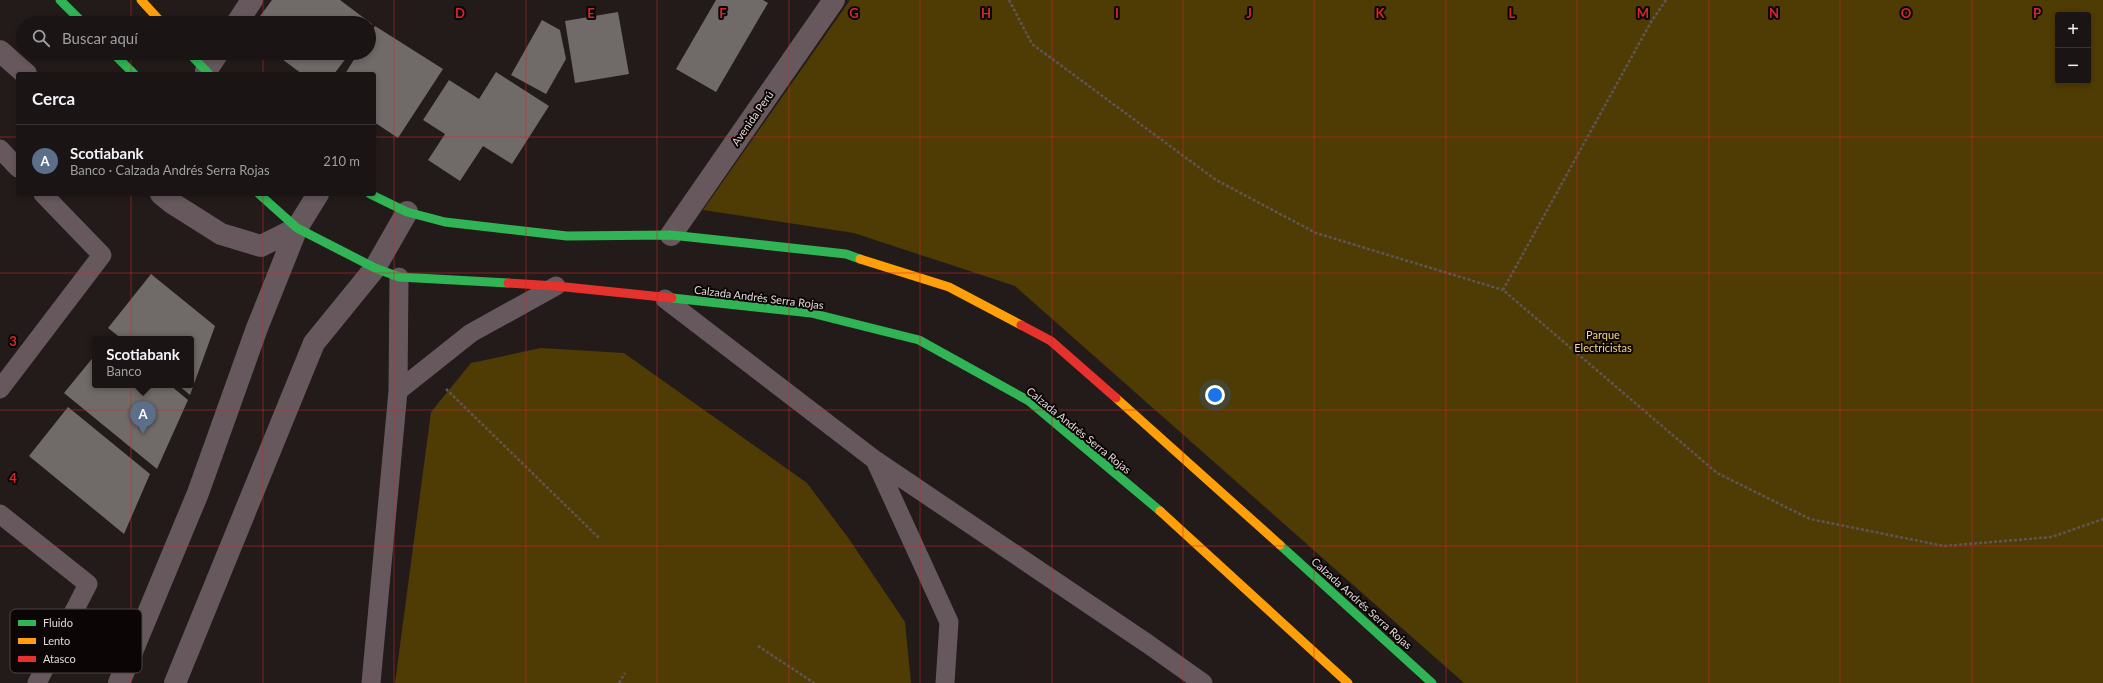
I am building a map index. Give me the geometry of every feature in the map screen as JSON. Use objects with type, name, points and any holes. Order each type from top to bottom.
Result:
[{"type":"main road","points":[[60,0],[76,16]]},
{"type":"main road","points":[[141,0],[156,16]]},
{"type":"main road","points":[[120,60],[132,72]]},
{"type":"main road","points":[[195,60],[206,72]]},
{"type":"main road","name":"Calzada Andrés Serra Rojas","points":[[260,196],[297,228],[375,268],[399,277],[556,286],[810,313],[920,340],[1028,401],[1161,512],[1348,683]]},
{"type":"main road","name":"Calzada Andrés Serra Rojas","points":[[374,196],[407,212],[445,222],[567,236],[671,235],[846,254],[949,287],[1051,341],[1432,683]]},
{"type":"street","points":[[242,16],[252,0]]},
{"type":"street","name":"Avenida Perú","points":[[671,235],[834,0]]},
{"type":"street","points":[[0,51],[24,72]]},
{"type":"street","points":[[208,72],[214,60]]},
{"type":"street","points":[[163,196],[221,234],[261,246],[297,228]]},
{"type":"street","points":[[142,628],[198,493],[257,328],[297,228],[317,196]]},
{"type":"street","points":[[175,683],[314,343],[375,268],[407,212]]},
{"type":"street","points":[[119,683],[123,673]]},
{"type":"lane","points":[[0,150],[16,166]]},
{"type":"lane","points":[[0,389],[102,255],[45,196]]},
{"type":"lane","points":[[371,683],[398,391],[399,277]]},
{"type":"lane","points":[[398,391],[471,333],[556,286]]},
{"type":"lane","points":[[665,298],[875,460],[1148,644],[1203,683]]},
{"type":"lane","points":[[875,460],[949,622],[945,683]]},
{"type":"lane","points":[[0,514],[88,584],[75,609]]},
{"type":"lane","points":[[37,683],[42,673]]},
{"type":"path","points":[[1008,0],[1032,44],[1216,180],[1316,233],[1503,290],[1717,473],[1810,519],[1944,546],[2052,537],[2103,519]]},
{"type":"path","points":[[1503,290],[1652,22],[1666,0]]},
{"type":"path","points":[[426,369],[599,538]]},
{"type":"path","points":[[758,646],[814,683]]},
{"type":"path","points":[[619,683],[625,673]]},
{"type":"green space","name":"Parque Electricistas","points":[[850,0],[2103,0],[2103,683],[1464,683],[1015,286],[854,233],[703,210]]},
{"type":"green space","points":[[541,348],[624,353],[807,483],[849,539],[905,622],[911,683],[395,683],[431,412],[471,363]]},
{"type":"building","points":[[272,0],[340,0],[361,16],[260,16]]},
{"type":"building","points":[[716,0],[763,0],[768,3],[716,92],[676,69]]},
{"type":"building","points":[[618,12],[629,74],[575,83],[565,21]]},
{"type":"building","points":[[542,20],[560,30],[566,59],[546,94],[511,75]]},
{"type":"building","points":[[376,27],[443,69],[398,138],[376,123],[376,72],[346,72],[354,60],[376,60]]},
{"type":"building","points":[[283,60],[345,60],[336,72],[299,72]]},
{"type":"building","points":[[496,72],[549,106],[512,164],[483,146],[460,181],[428,160],[445,134],[423,120],[449,80],[479,99]]},
{"type":"building","points":[[151,274],[215,326],[194,384],[194,336],[118,336],[108,328]]},
{"type":"building","points":[[92,359],[92,388],[174,388],[188,400],[157,469],[64,393]]},
{"type":"building","points":[[182,388],[193,388],[190,395]]},
{"type":"building","points":[[68,407],[150,474],[124,534],[29,456]]},
{"type":"traffic: fast","points":[[60,0],[76,16]]},
{"type":"traffic: fast","points":[[120,60],[132,72]]},
{"type":"traffic: fast","points":[[196,60],[207,72]]},
{"type":"traffic: fast","points":[[261,196],[297,228],[375,268],[399,277],[508,283]]},
{"type":"traffic: fast","points":[[374,196],[407,212],[445,222],[567,236],[671,235],[846,254],[860,259]]},
{"type":"traffic: fast","points":[[672,298],[811,313],[919,340],[1029,401],[1160,511]]},
{"type":"traffic: fast","points":[[1280,545],[1432,683]]},
{"type":"traffic: slow","points":[[141,0],[156,16]]},
{"type":"traffic: slow","points":[[860,259],[949,287],[1021,325]]},
{"type":"traffic: slow","points":[[1116,398],[1280,545]]},
{"type":"traffic: slow","points":[[1160,511],[1348,683]]},
{"type":"traffic: jam","points":[[508,283],[556,286],[672,298]]},
{"type":"traffic: jam","points":[[1021,325],[1051,341],[1116,398]]},
{"type":"place","name":"Scotiabank","points":[[143,434]]}]
